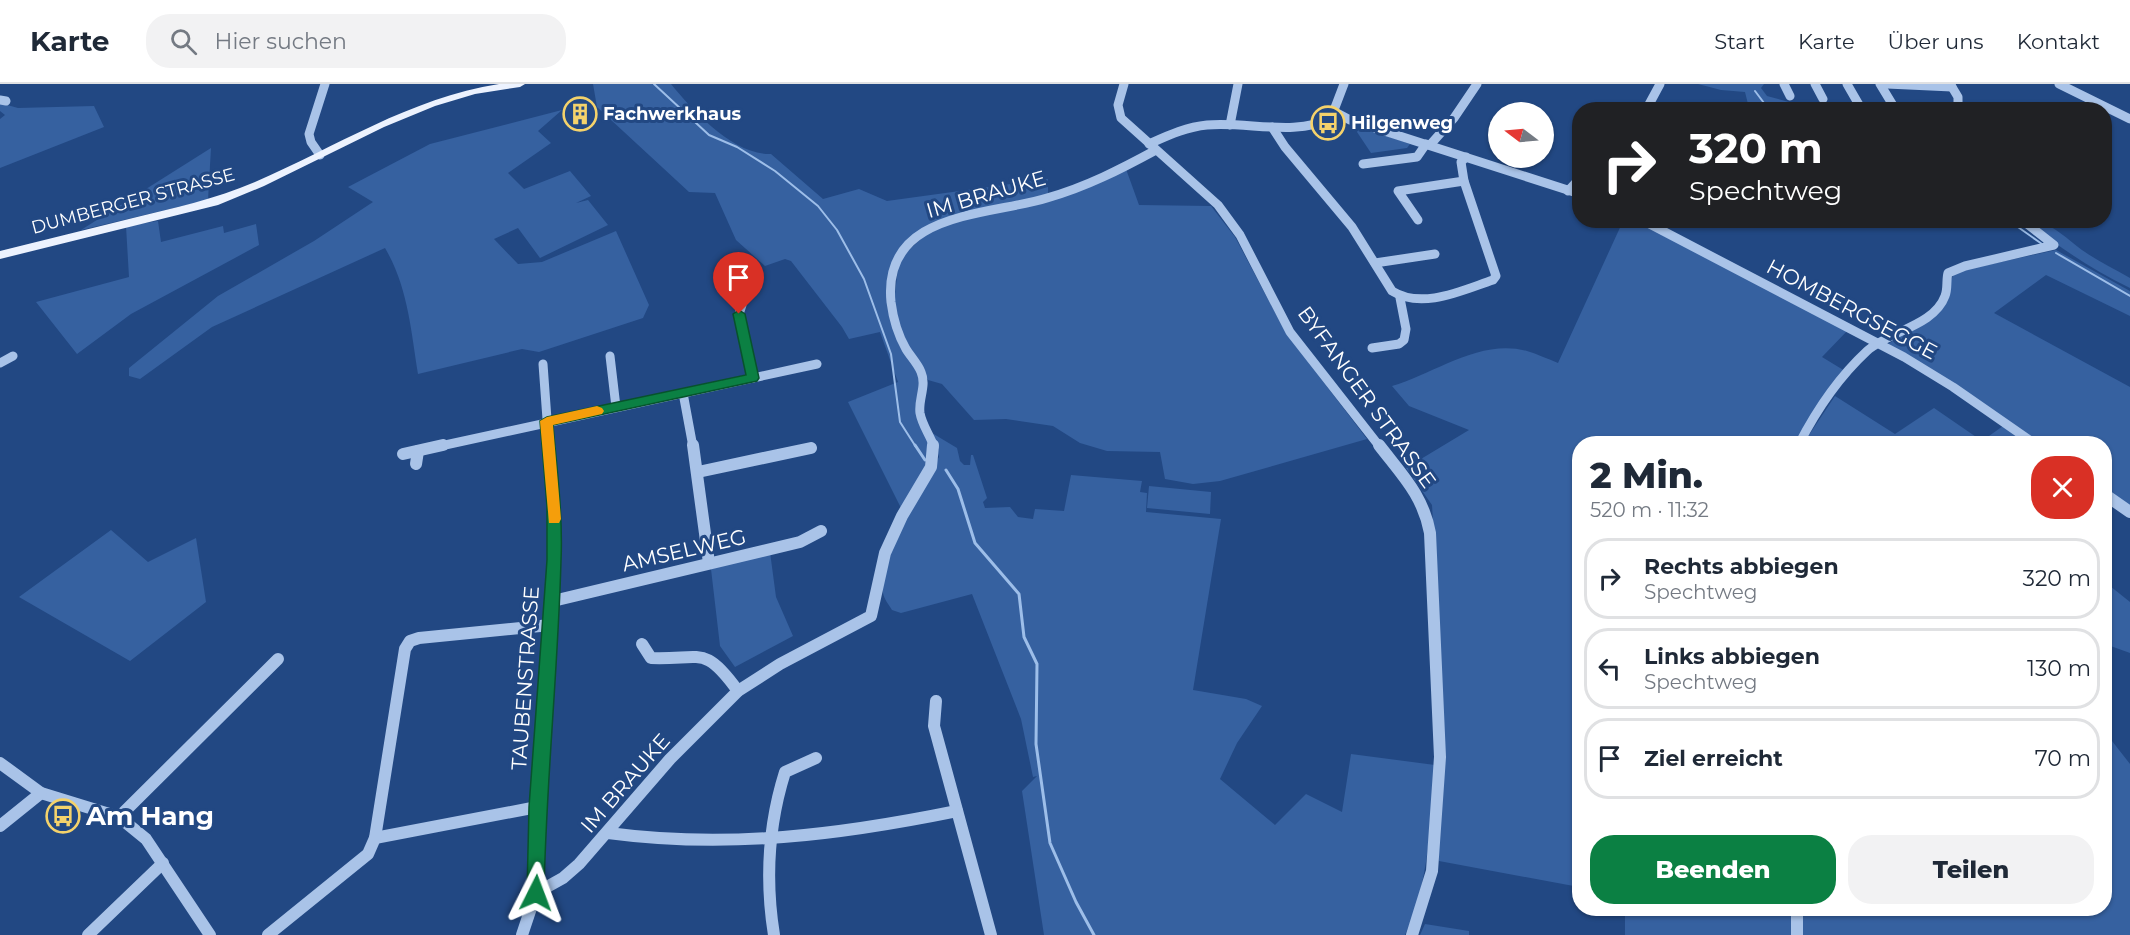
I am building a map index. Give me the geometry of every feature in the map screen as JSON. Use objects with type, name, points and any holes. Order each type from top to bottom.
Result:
[{"type":"main road","name":"DUMBERGER STRASSE","points":[[0,255],[214,202],[260,184],[380,125],[431,104],[474,91],[520,84]]},
{"type":"street","points":[[320,155],[311,142],[309,134],[325,84]]},
{"type":"street","name":"BYFANGER STRASSE","points":[[1124,84],[1117,104],[1120,118],[1218,205],[1240,235],[1290,332],[1413,489],[1426,511],[1430,533],[1440,757],[1432,871],[1412,935]]},
{"type":"street","points":[[1230,125],[1238,84]]},
{"type":"street","points":[[1153,147],[1194,127],[1318,125],[1331,118],[1335,112],[1344,84]]},
{"type":"street","points":[[1363,164],[1417,157],[1454,118],[1477,84]]},
{"type":"street","points":[[1650,102],[1660,84]]},
{"type":"street","points":[[1784,84],[1790,96]]},
{"type":"street","points":[[1815,84],[1823,99]]},
{"type":"street","points":[[1847,84],[1858,102]]},
{"type":"street","points":[[1880,84],[1891,102]]},
{"type":"street","points":[[1887,84],[1955,86],[1958,102]]},
{"type":"street","points":[[2059,84],[2096,102]]},
{"type":"street","points":[[2112,110],[2130,119]]},
{"type":"street","points":[[1335,112],[1350,120],[1572,191]]},
{"type":"street","points":[[1272,127],[1284,147],[1352,227],[1392,291],[1400,298],[1410,300],[1425,299],[1495,278],[1496,271],[1464,181],[1461,162],[1466,157]]},
{"type":"street","name":"IM BRAUKE","points":[[536,893],[563,878],[608,833],[670,759],[738,691],[780,664],[871,616],[876,603],[877,581],[885,556],[905,509],[932,464],[933,445],[920,410],[924,386],[923,377],[905,346],[891,312],[889,286],[898,259],[910,240],[933,227],[967,216],[1057,195],[1123,168],[1153,147]]},
{"type":"street","points":[[1418,220],[1398,191],[1464,181]]},
{"type":"street","points":[[1568,190],[1572,186]]},
{"type":"street","name":"HOMBERGSEGGE","points":[[1657,228],[1879,343],[1953,387],[2024,436]]},
{"type":"street","points":[[1804,436],[1814,418],[1872,347],[1925,317],[1939,305],[1945,296],[1947,276],[1953,270],[2054,246],[2032,228]]},
{"type":"street","points":[[1375,263],[1435,254]]},
{"type":"street","points":[[1372,348],[1399,344],[1404,340],[1406,329],[1400,298]]},
{"type":"street","points":[[741,305],[739,314],[753,378]]},
{"type":"street","points":[[0,363],[13,356]]},
{"type":"street","points":[[610,356],[616,407]]},
{"type":"street","name":"TAUBENSTRASSE","points":[[522,935],[536,893],[537,807],[553,601],[554,506],[543,364]]},
{"type":"street","points":[[402,454],[817,364]]},
{"type":"street","points":[[682,393],[698,472],[709,563]]},
{"type":"street","points":[[698,472],[811,448]]},
{"type":"street","points":[[416,464],[418,451]]},
{"type":"street","points":[[2112,500],[2130,512]]},
{"type":"street","name":"AMSELWEG","points":[[553,601],[800,542],[821,531]]},
{"type":"street","points":[[268,935],[368,854],[375,838],[405,649],[410,641],[419,638],[550,625]]},
{"type":"street","points":[[642,644],[651,658],[668,660],[688,656],[716,663],[738,691]]},
{"type":"street","points":[[119,817],[278,659]]},
{"type":"street","points":[[936,701],[934,726],[991,935]]},
{"type":"street","points":[[774,935],[770,898],[769,838],[776,799],[785,772],[816,758]]},
{"type":"street","points":[[0,763],[41,793],[119,817],[146,839],[210,935]]},
{"type":"street","points":[[0,826],[41,793]]},
{"type":"street","points":[[375,838],[537,807]]},
{"type":"street","points":[[608,833],[658,840],[769,838],[861,829],[957,811]]},
{"type":"street","points":[[88,935],[164,863]]},
{"type":"street","points":[[1797,916],[1797,935]]},
{"type":"shaded area","points":[[593,84],[671,84],[715,130],[742,147],[771,154],[823,199],[859,189],[887,201],[1048,179],[1048,195],[960,215],[907,241],[891,273],[887,287],[889,312],[917,370],[921,384],[918,418],[931,446],[929,463],[902,510],[848,402],[898,382],[880,332],[849,339],[791,261],[785,259],[765,266],[736,240],[715,193],[689,192],[597,107]]},
{"type":"shaded area","points":[[1698,84],[1764,84],[1761,88],[1767,96],[1789,102],[1748,102],[1745,92],[1721,90]]},
{"type":"shaded area","points":[[0,103],[18,108],[94,106],[104,127],[0,168],[0,119],[5,115],[0,111]]},
{"type":"shaded area","points":[[562,110],[538,131],[551,143],[508,173],[524,189],[570,171],[591,196],[576,203],[588,200],[608,225],[540,258],[518,228],[494,239],[518,264],[542,262],[616,231],[649,305],[643,318],[539,352],[522,349],[418,374],[404,294],[385,248],[212,327],[140,379],[129,376],[129,368],[218,296],[314,241],[373,202],[348,187],[430,144]]},
{"type":"shaded area","points":[[1363,128],[1410,144],[1407,148],[1371,153],[1355,129]]},
{"type":"shaded area","points":[[211,148],[208,200],[81,230]]},
{"type":"shaded area","points":[[1126,169],[1139,205],[1211,206],[1235,237],[1286,333],[1367,439],[1220,481],[1193,484],[1165,479],[1160,452],[1107,451],[1080,443],[1053,426],[1006,419],[974,420],[942,384],[928,380],[907,346],[893,311],[899,259],[933,228],[1000,210]]},
{"type":"shaded area","points":[[158,221],[161,242],[223,226],[224,233],[256,224],[259,245],[131,314],[77,354],[36,302],[129,277],[126,226]]},
{"type":"shaded area","points":[[1620,228],[1650,228],[1848,330],[1822,357],[1845,371],[1800,436],[1572,436],[1572,886],[1439,861],[1437,589],[1432,505],[1406,468],[1469,430],[1409,406],[1392,386],[1458,359],[1492,349],[1509,348],[1527,351],[1558,363]]},
{"type":"shaded area","points":[[2035,228],[2052,228],[2057,231],[2090,256],[2130,278],[2130,288],[2102,273]]},
{"type":"shaded area","points":[[2056,250],[2130,291],[2130,316],[2046,275],[1994,313],[2130,387],[2130,508],[2112,495],[2112,436],[2029,436],[1956,386],[1888,344],[1933,315],[1955,272]]},
{"type":"shaded area","points":[[1835,396],[1895,434],[1934,408],[1975,436],[1808,436]]},
{"type":"shaded area","points":[[2003,426],[2017,436],[1989,436]]},
{"type":"shaded area","points":[[932,433],[957,448],[960,461],[964,465],[970,465],[971,455],[973,455],[987,498],[983,502],[985,508],[1010,507],[1018,517],[1033,519],[1035,509],[1064,511],[1071,475],[1142,481],[1140,492],[1147,493],[1146,512],[1221,519],[1193,690],[1246,699],[1262,706],[1237,743],[1220,779],[1275,825],[1306,794],[1342,812],[1351,754],[1435,765],[1428,852],[1420,894],[1405,935],[1044,935],[1022,791],[1037,776],[1033,777],[1021,719],[972,594],[901,613],[892,610],[883,593],[882,578],[892,542],[939,457]]},
{"type":"shaded area","points":[[1149,486],[1211,492],[1210,514],[1147,508]]},
{"type":"shaded area","points":[[111,530],[148,562],[196,538],[206,602],[130,661],[19,597]]},
{"type":"shaded area","points":[[770,552],[776,597],[793,636],[735,667],[720,646],[711,569]]},
{"type":"shaded area","points":[[2112,588],[2130,602],[2130,653],[2112,647]]},
{"type":"shaded area","points":[[2112,741],[2130,764],[2130,935],[1802,935],[1801,916],[2112,916]]},
{"type":"shaded area","points":[[1625,916],[1793,916],[1794,935],[1625,935]]},
{"type":"shaded area","points":[[1425,924],[1469,931],[1469,935],[1420,935]]},
{"type":"building","name":"Fachwerkhaus","points":[[578,108],[587,118],[575,123],[565,113]]},
{"type":"waterway","points":[[654,84],[709,135],[737,147],[775,171],[818,206],[837,230],[864,279],[891,354],[900,422],[916,447]]},
{"type":"waterway","points":[[1755,91],[1763,102]]},
{"type":"waterway","points":[[2019,228],[2042,244]]},
{"type":"waterway","points":[[2056,253],[2130,296]]},
{"type":"waterway","points":[[915,445],[925,460]]},
{"type":"waterway","points":[[946,470],[958,489],[975,543],[1019,594],[1024,637],[1037,664],[1036,744],[1050,843],[1076,902],[1094,935]]},
{"type":"slow traffic","points":[[554,519],[547,421],[597,411]]},
{"type":"place","name":"Fachwerkhaus","points":[[580,114]]},
{"type":"place","name":"Hilgenweg","points":[[1328,123]]},
{"type":"place","name":"Am Hang","points":[[63,816]]},
{"type":"route","points":[[536,893],[537,807],[553,601],[554,560],[554,506],[547,421],[753,378],[739,314]]}]
